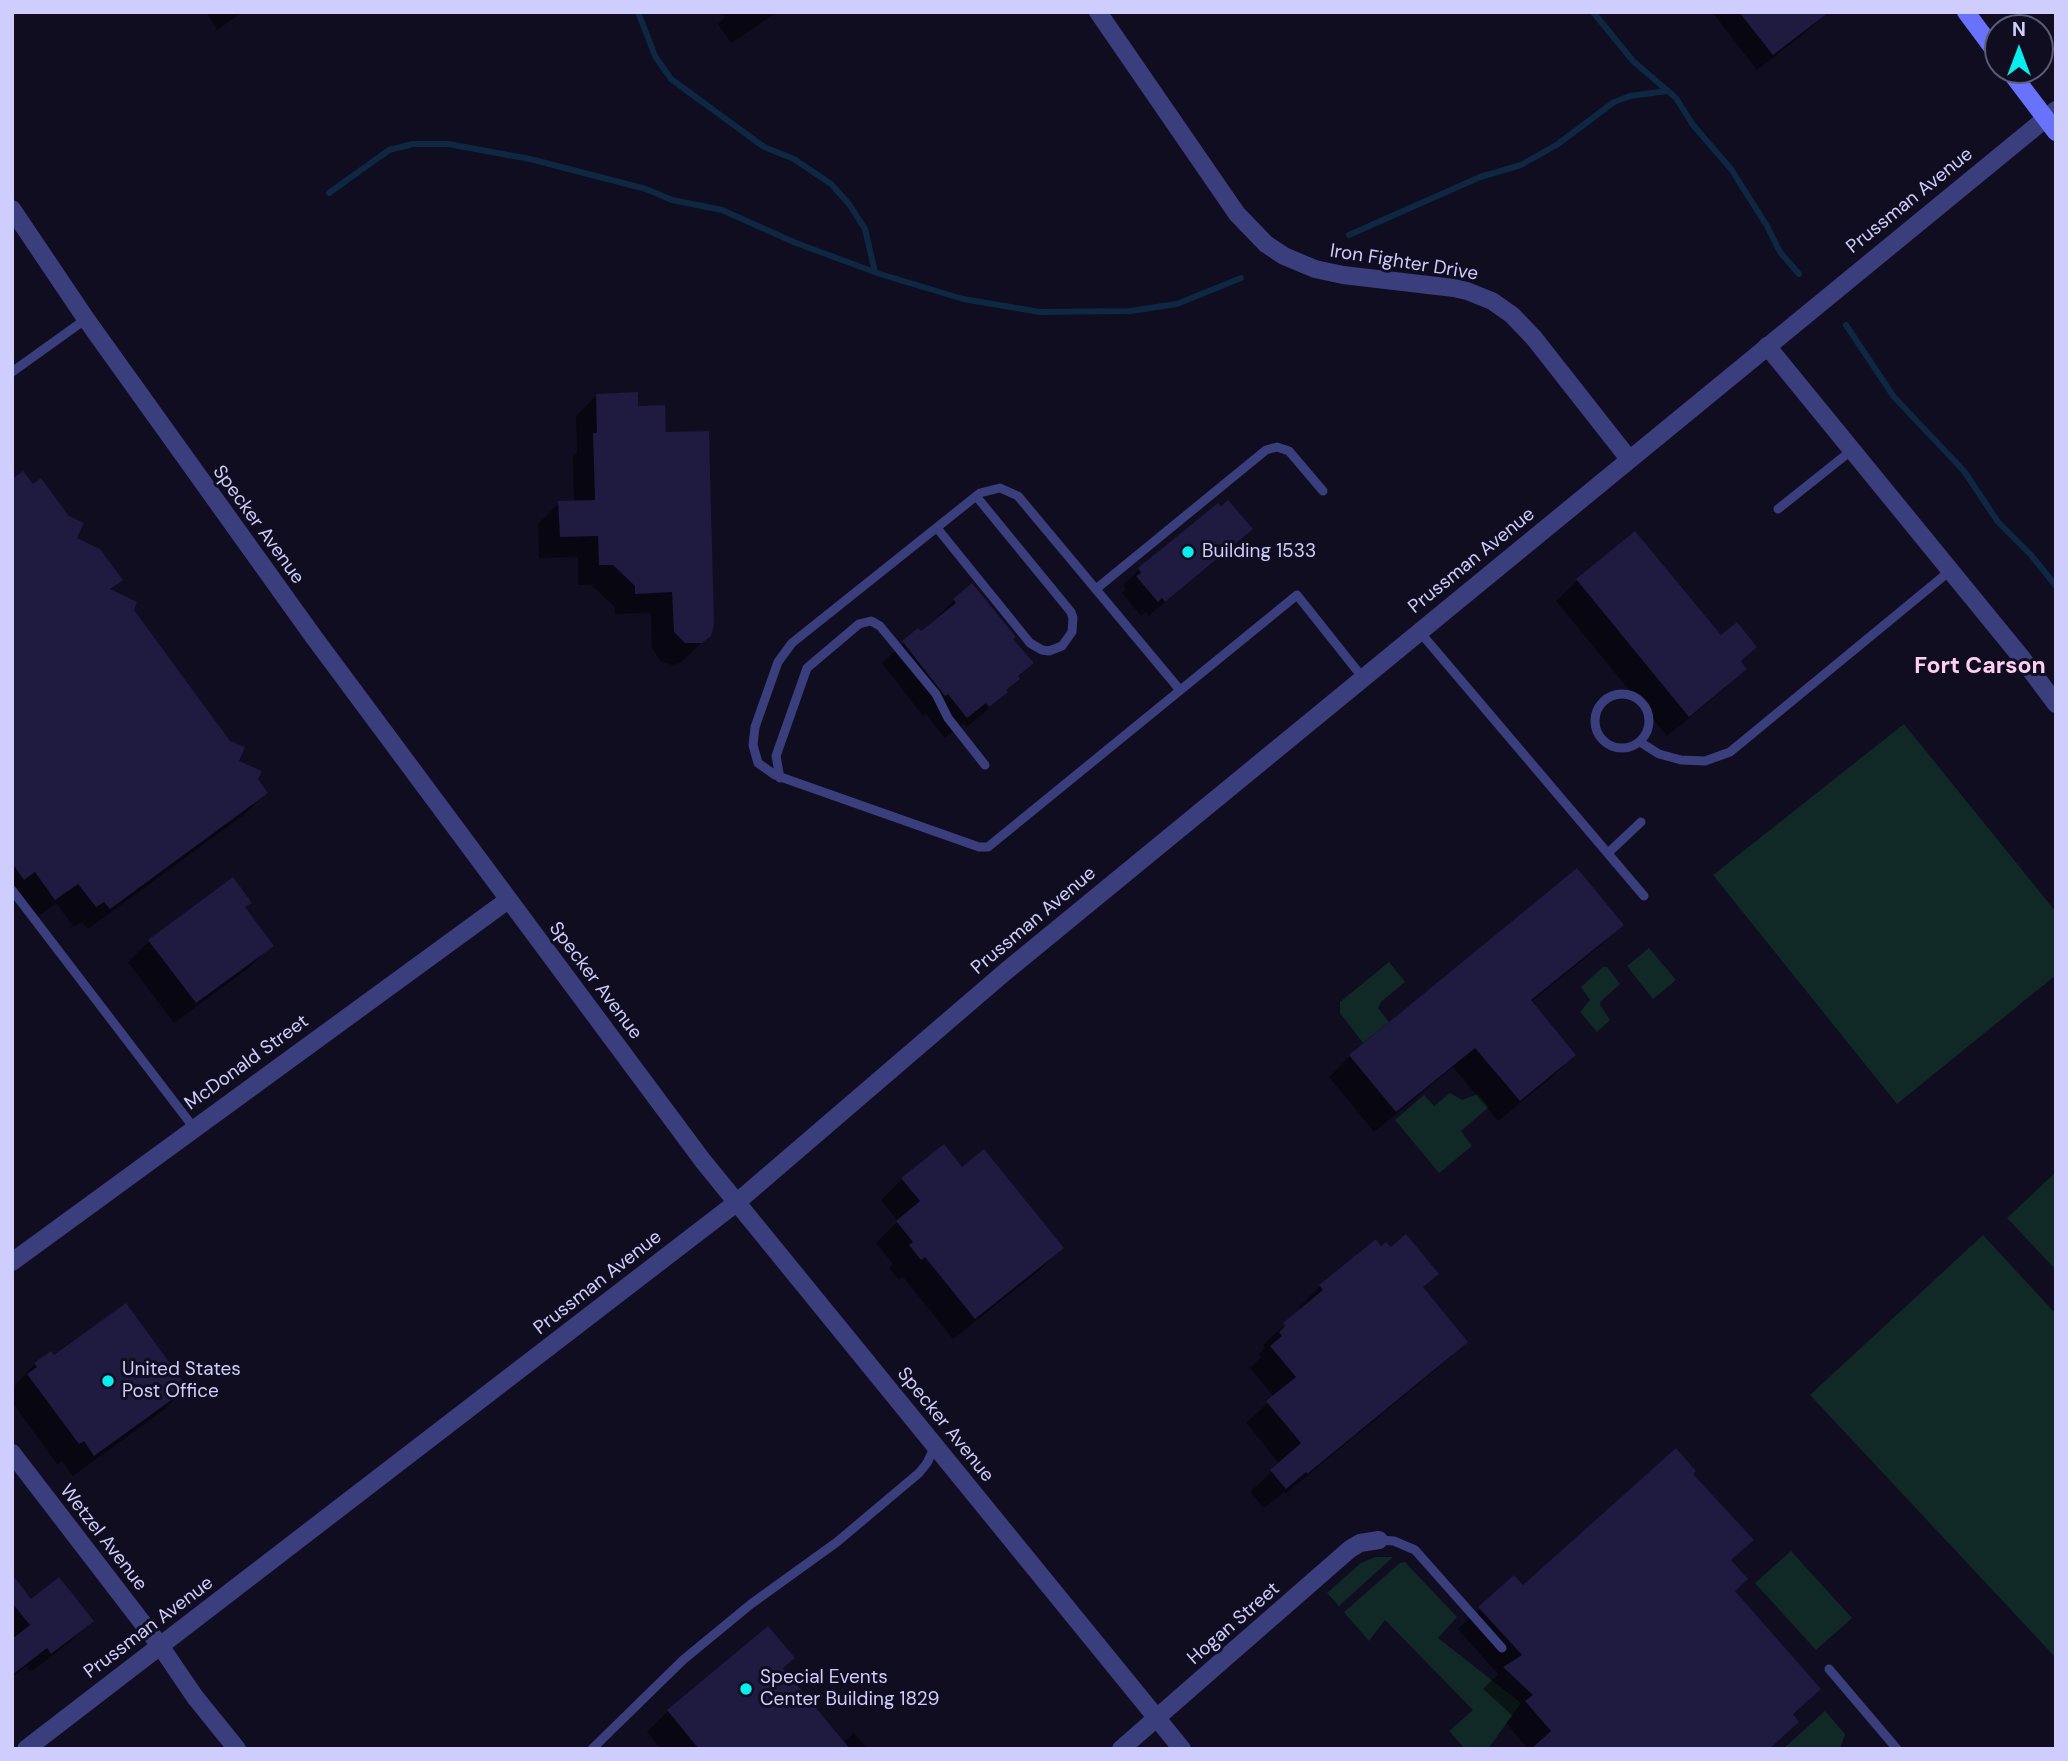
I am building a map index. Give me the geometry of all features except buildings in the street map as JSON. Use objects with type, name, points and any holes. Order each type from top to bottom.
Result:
[{"type":"main road","points":[[1966,12],[1984,36]]},
{"type":"main road","points":[[2021,84],[2052,120]]},
{"type":"street","name":"Iron Fighter Drive","points":[[1098,12],[1237,214],[1266,244],[1291,260],[1315,269],[1382,281],[1454,288],[1492,302],[1512,315],[1534,338],[1629,458]]},
{"type":"street","name":"Prussman Avenue","points":[[26,1749],[736,1203],[1005,972],[1629,458],[2052,120]]},
{"type":"street","name":"Specker Avenue","points":[[12,209],[86,319],[313,636],[736,1203],[1182,1749]]},
{"type":"street","points":[[1767,346],[1951,570],[2056,704]]},
{"type":"street","name":"McDonald Street","points":[[12,1262],[508,900]]},
{"type":"street","name":"Wetzel Avenue","points":[[12,1453],[237,1749]]},
{"type":"street","name":"Hogan Street","points":[[1121,1749],[1350,1549],[1360,1543],[1379,1540]]},
{"type":"lane","points":[[12,372],[86,319]]},
{"type":"lane","points":[[1096,589],[1266,450],[1277,447],[1289,451],[1323,491]]},
{"type":"lane","points":[[1777,509],[1852,450]]},
{"type":"lane","points":[[1180,690],[1018,496],[1000,488],[976,496],[792,643],[778,662],[755,727],[752,745],[758,763],[780,778],[979,847],[988,847],[1297,596],[1363,678]]},
{"type":"lane","points":[[937,528],[1030,643],[1049,651],[1062,646],[1072,632],[1071,612],[976,496]]},
{"type":"lane","points":[[1640,742],[1659,754],[1681,760],[1705,761],[1730,752],[1951,570]]},
{"type":"lane","points":[[780,778],[776,756],[807,668],[859,624],[871,621],[880,626],[936,694],[948,718],[985,765]]},
{"type":"lane","points":[[1419,631],[1644,896]]},
{"type":"lane","points":[[1625,694],[1643,703],[1650,721],[1640,742],[1622,748],[1610,746],[1601,738],[1596,727],[1596,715],[1606,699],[1625,694]]},
{"type":"lane","points":[[1608,853],[1641,822]]},
{"type":"lane","points":[[12,890],[15,901],[194,1128]]},
{"type":"lane","points":[[592,1749],[683,1660],[751,1604],[837,1542],[919,1473],[935,1445]]},
{"type":"lane","points":[[1379,1540],[1394,1541],[1415,1550],[1502,1648]]},
{"type":"lane","points":[[1829,1669],[1897,1749]]},
{"type":"green space","points":[[1904,724],[2056,912],[2056,975],[1897,1104],[1713,875]]},
{"type":"green space","points":[[1649,948],[1676,980],[1653,999],[1627,966]]},
{"type":"green space","points":[[1389,962],[1405,982],[1381,1002],[1378,1008],[1389,1022],[1363,1043],[1340,1013],[1340,1002]]},
{"type":"green space","points":[[1603,967],[1607,967],[1620,984],[1600,1002],[1610,1020],[1597,1032],[1580,1012],[1590,1000],[1581,987]]},
{"type":"green space","points":[[1450,1093],[1462,1100],[1478,1094],[1489,1107],[1461,1131],[1472,1146],[1439,1173],[1395,1120],[1424,1095],[1434,1106]]},
{"type":"green space","points":[[2056,1172],[2056,1270],[2007,1218]]},
{"type":"green space","points":[[1983,1235],[2056,1314],[2056,1658],[1810,1395]]},
{"type":"green space","points":[[1791,1551],[1852,1618],[1816,1650],[1755,1583]]},
{"type":"green space","points":[[1375,1557],[1393,1557],[1339,1606],[1327,1593],[1361,1563]]},
{"type":"green space","points":[[1405,1562],[1457,1617],[1438,1638],[1521,1703],[1488,1749],[1465,1749],[1449,1731],[1473,1710],[1385,1620],[1369,1641],[1344,1612],[1400,1563]]},
{"type":"green space","points":[[1825,1711],[1845,1734],[1840,1749],[1783,1749]]},
{"type":"waterway","points":[[638,12],[655,56],[671,79],[764,147],[794,159],[831,184],[849,204],[865,229],[875,272]]},
{"type":"waterway","points":[[1593,12],[1633,61],[1676,98],[1693,125],[1731,169],[1780,252],[1799,274]]},
{"type":"waterway","points":[[1349,235],[1480,177],[1521,165],[1558,144],[1614,102],[1630,96],[1667,91]]},
{"type":"waterway","points":[[329,193],[389,150],[413,144],[448,144],[530,159],[646,189],[672,200],[722,210],[796,243],[880,274],[963,299],[1040,312],[1130,311],[1177,304],[1241,278]]},
{"type":"waterway","points":[[1846,325],[1894,397],[1964,471],[1998,522],[2031,555],[2056,586]]},
{"type":"place","name":"Building 1533","points":[[1188,552]]},
{"type":"place","name":"United States Post Office","points":[[108,1381]]},
{"type":"place","name":"Special Events Center Building 1829","points":[[746,1689]]},
{"type":"district","name":"Fort Carson","points":[[1980,667]]}]
